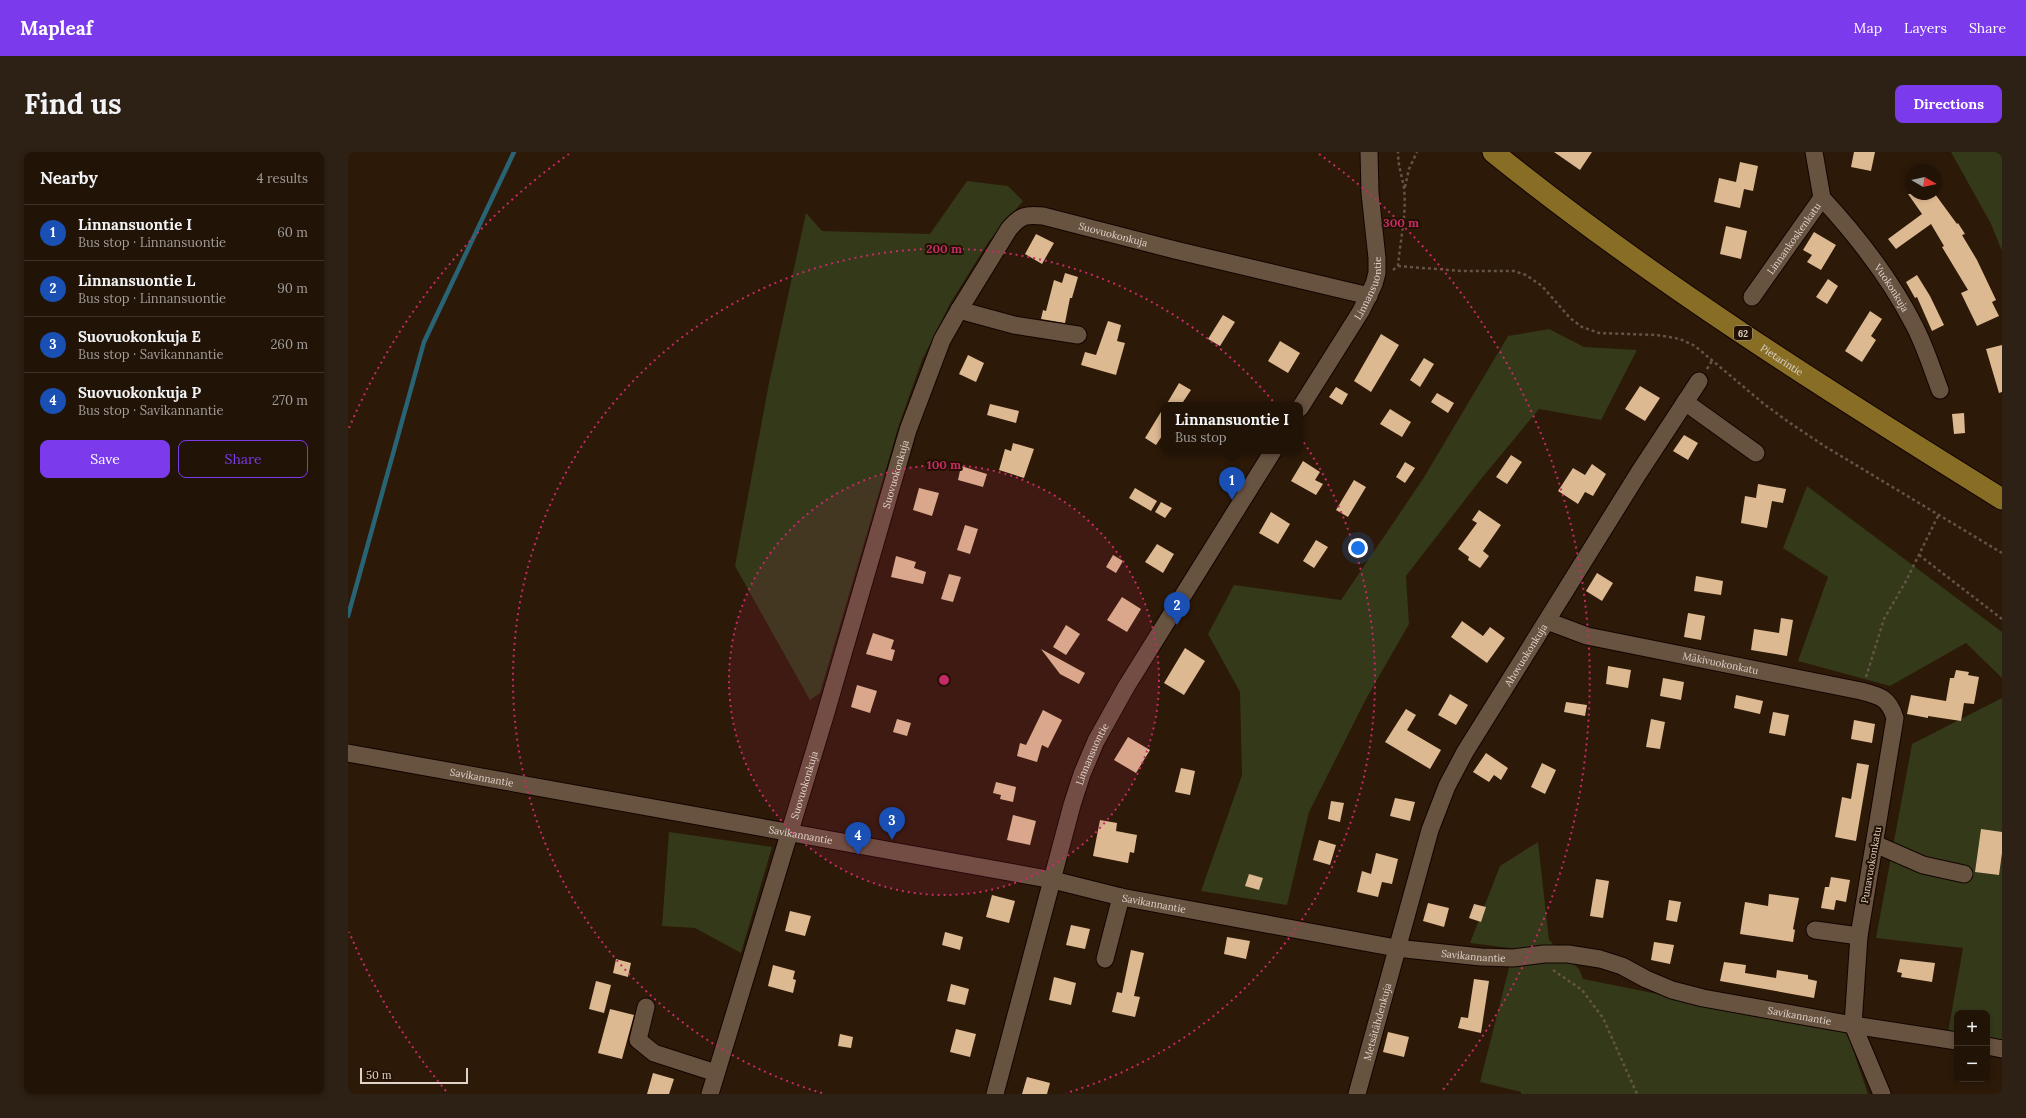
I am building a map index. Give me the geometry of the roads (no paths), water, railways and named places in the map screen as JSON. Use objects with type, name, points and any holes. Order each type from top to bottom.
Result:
[{"type":"main road","name":"Pietarintie","points":[[1493,152],[1602,236],[1685,295],[1852,405],[2002,499]]},
{"type":"street","name":"Linnansuontie","points":[[1303,403],[1361,311],[1377,273],[1377,258],[1370,193],[1369,152]]},
{"type":"street","name":"Linnankoskenkatu","points":[[1752,297],[1822,198],[1814,152]]},
{"type":"street","name":"Vuokonkuja","points":[[1822,198],[1856,235],[1889,281],[1915,327],[1940,390]]},
{"type":"street","name":"Suovuokonkuja","points":[[710,1094],[790,832],[908,430],[931,366],[959,310],[1009,229],[1019,218],[1031,214],[1067,221],[1174,250],[1368,296]]},
{"type":"street","points":[[959,310],[1014,325],[1078,335]]},
{"type":"street","name":"Ahovuokonkuja","points":[[1396,948],[1430,830],[1447,786],[1469,746],[1638,474],[1699,381]]},
{"type":"street","points":[[1685,402],[1756,453]]},
{"type":"street","name":"Linnansuontie","points":[[995,1094],[1082,774],[1096,741],[1126,687],[1271,454]]},
{"type":"street","name":"Mäkivuokonkatu","points":[[1547,621],[1587,636],[1861,691],[1885,699],[1892,707]]},
{"type":"street","name":"Punavuokonkatu","points":[[1853,1025],[1859,936],[1895,718],[1892,707]]},
{"type":"street","name":"Savikannantie","points":[[348,753],[1053,880],[1121,897],[1396,948],[1481,957],[1513,958],[1544,954],[1568,954],[1600,959],[1622,966],[1646,979],[1672,990],[1703,998],[1853,1025],[1954,1041]]},
{"type":"street","points":[[1875,844],[1923,865],[1964,874]]},
{"type":"street","points":[[1105,959],[1121,897]]},
{"type":"street","points":[[1815,930],[1859,936]]},
{"type":"street","name":"Metsätähdenkuja","points":[[1356,1094],[1368,1058],[1396,948]]},
{"type":"street","points":[[646,1008],[638,1040],[654,1053],[716,1072]]},
{"type":"street","points":[[1853,1025],[1882,1094]]},
{"type":"street","points":[[1990,1046],[2002,1048]]},
{"type":"waterway","points":[[348,616],[424,342],[514,152]]},
{"type":"place","name":"Linnansuontie I","points":[[1232,500]]},
{"type":"place","name":"Linnansuontie L","points":[[1177,625]]},
{"type":"place","name":"Suovuokonkuja E","points":[[892,840]]},
{"type":"place","name":"Suovuokonkuja P","points":[[858,855]]}]
